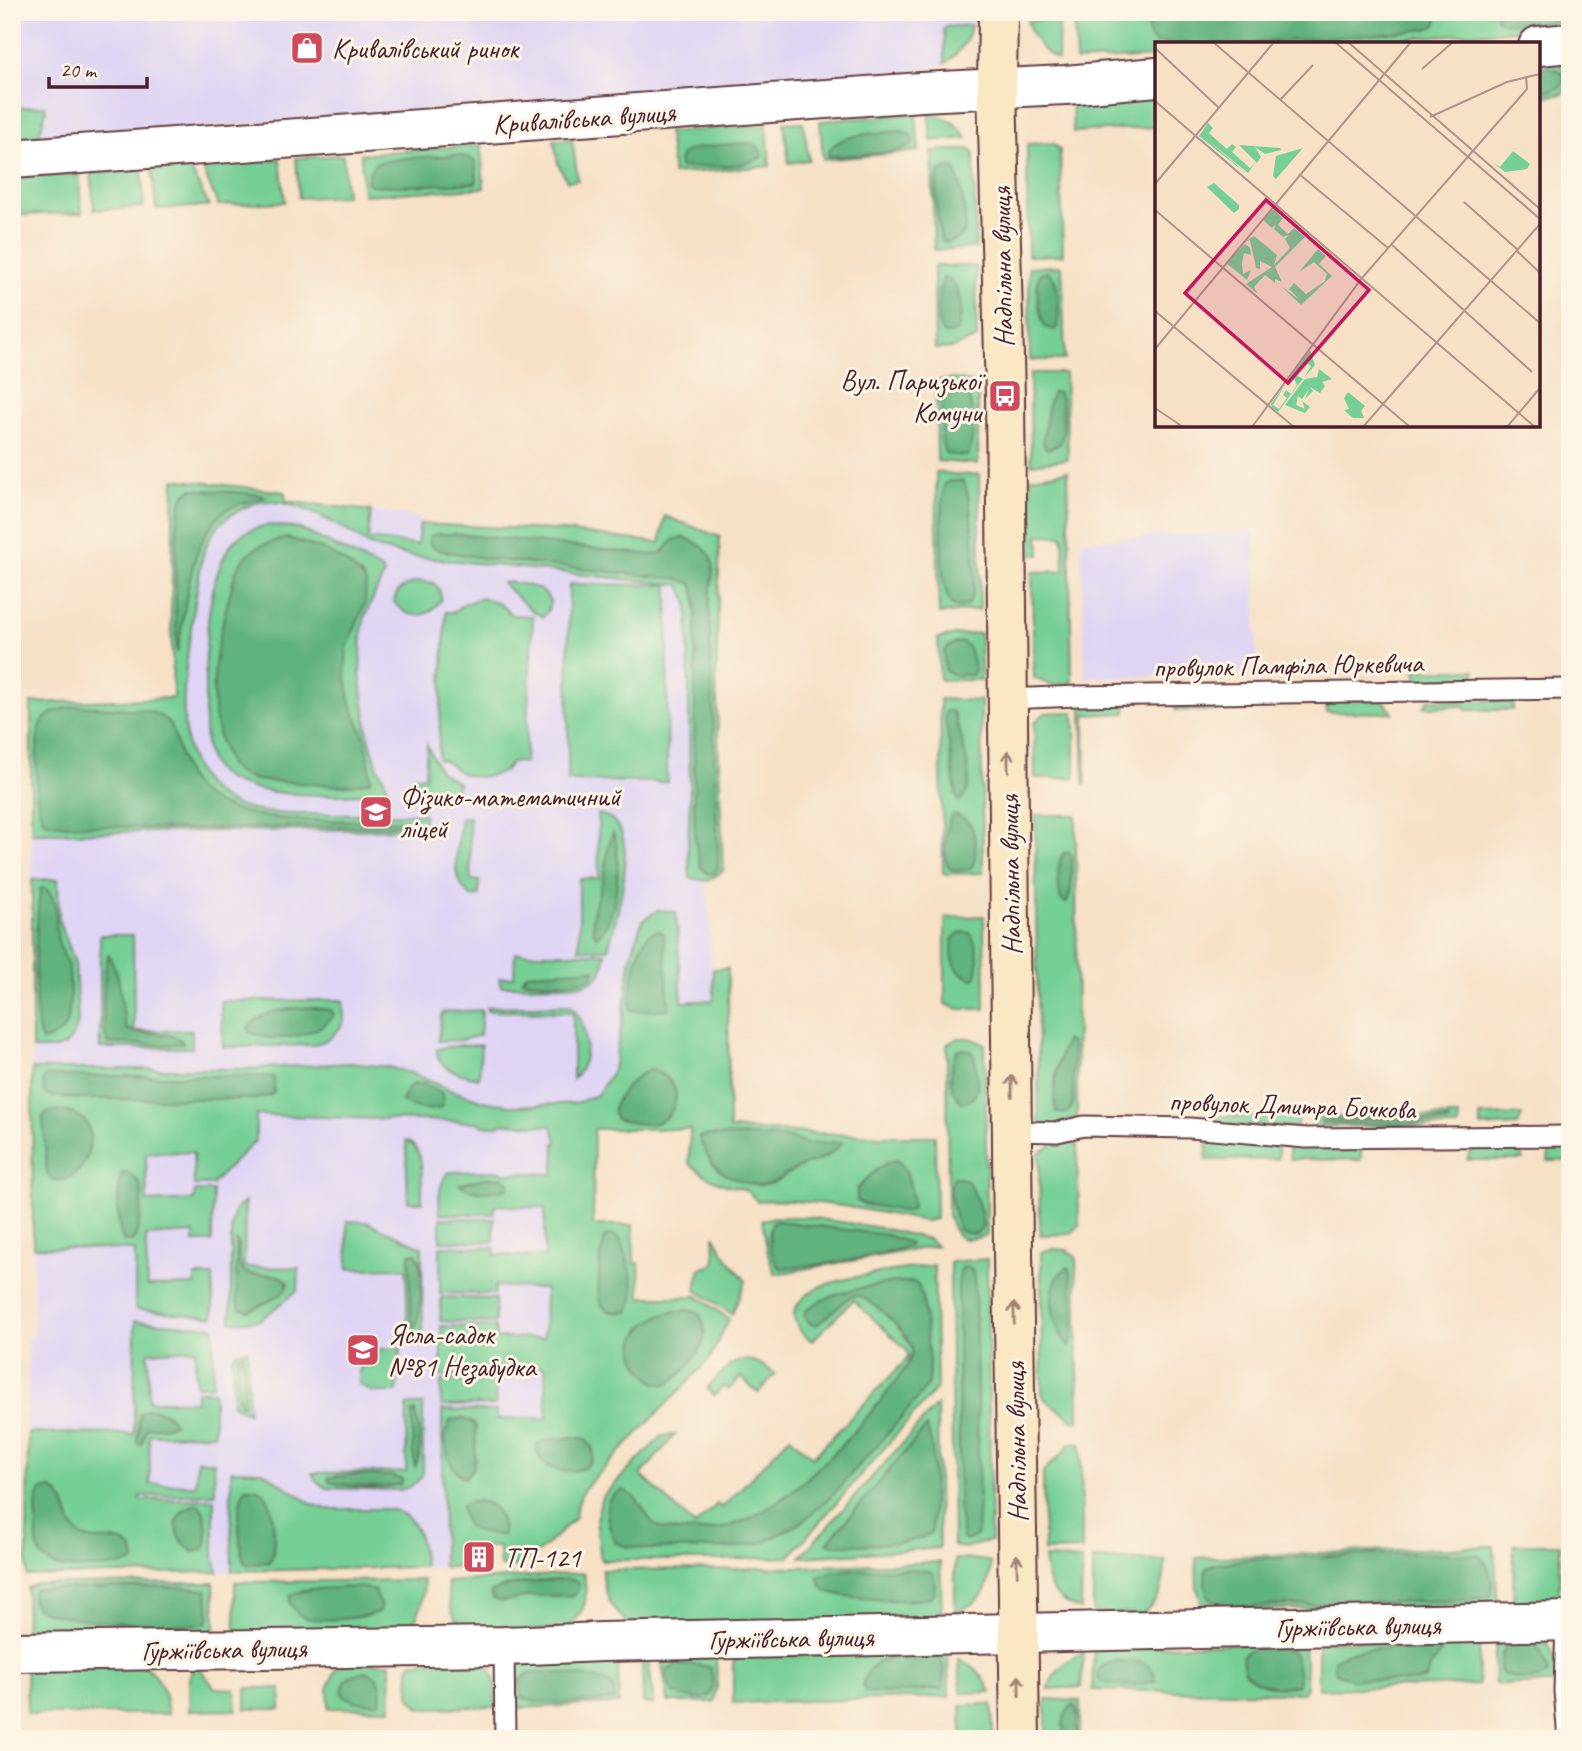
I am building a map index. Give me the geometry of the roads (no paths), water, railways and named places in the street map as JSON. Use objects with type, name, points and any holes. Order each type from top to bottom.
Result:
[{"type":"main road","name":"Надпільна вулиця","points":[[998,12],[997,88],[1005,396],[1020,1739]]},
{"type":"street","points":[[1540,46],[1570,43]]},
{"type":"street","name":"Кривалівська вулиця","points":[[12,159],[1155,77]]},
{"type":"street","name":"Гуржіївська вулиця","points":[[12,1652],[504,1646],[1568,1621]]},
{"type":"lane","name":"провулок Памфіла Юркевича","points":[[1007,699],[1570,689]]},
{"type":"lane","name":"провулок Дмитра Бочкова","points":[[1013,1132],[1057,1132],[1084,1126],[1190,1128],[1306,1138],[1570,1136]]},
{"type":"lane","points":[[1568,1621],[1564,1691],[1568,1739]]},
{"type":"lane","points":[[504,1646],[505,1739]]},
{"type":"place","name":"Кривалівський ринок","points":[[307,48]]},
{"type":"place","name":"Вул. Паризької Комуни","points":[[1005,396]]},
{"type":"place","name":"Фізико-математичний ліцей","points":[[376,812]]},
{"type":"place","name":"Ясла-садок №81 Незабудка","points":[[363,1350]]},
{"type":"place","name":"ТП-121","points":[[479,1557]]}]
